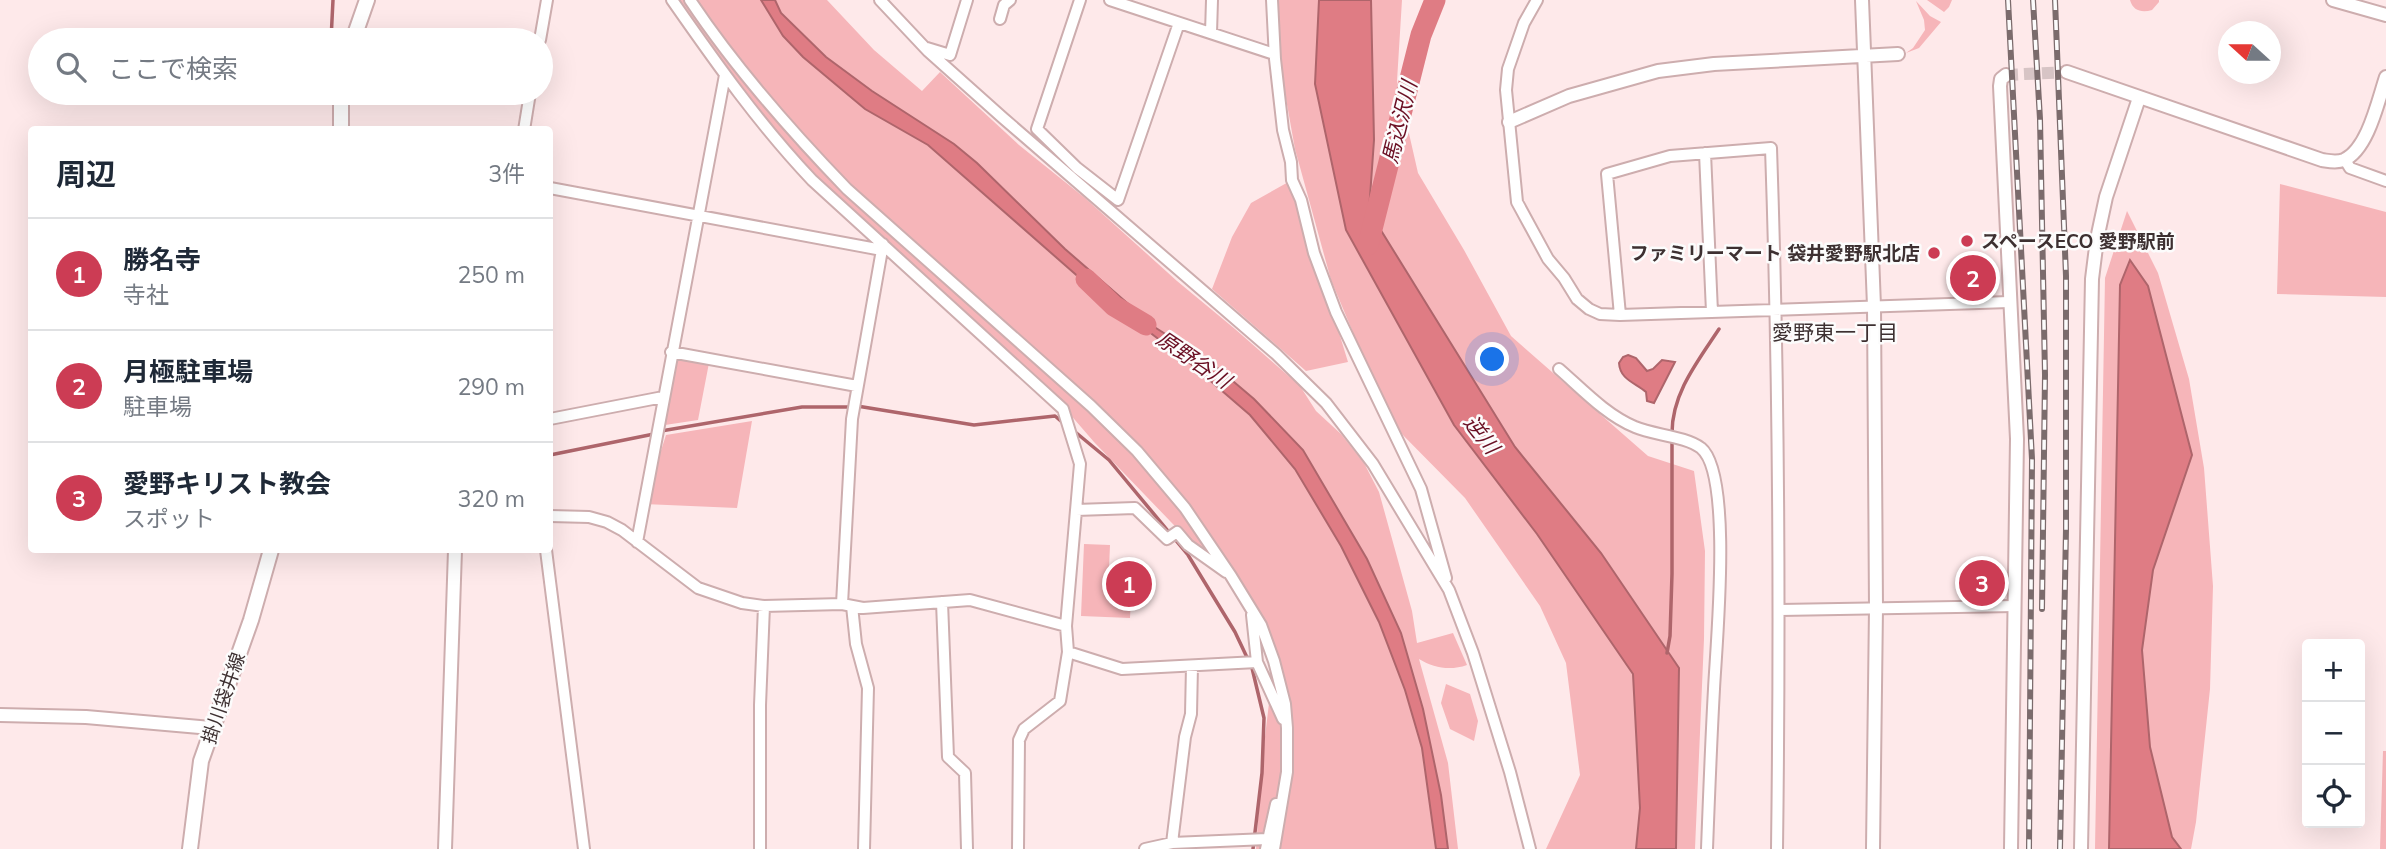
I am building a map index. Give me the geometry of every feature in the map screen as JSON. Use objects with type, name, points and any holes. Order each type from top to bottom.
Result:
[{"type":"main road","points":[[358,28],[368,0]]},
{"type":"main road","points":[[341,105],[341,126]]},
{"type":"main road","name":"掛川袋井線","points":[[190,849],[195,792],[201,761],[251,620],[270,553]]},
{"type":"street","points":[[542,28],[547,0]]},
{"type":"street","points":[[672,0],[724,75],[776,141],[812,180],[1063,409],[1080,464],[1066,626],[1068,652],[1060,701],[1024,729],[1019,740],[1017,849]]},
{"type":"street","points":[[690,0],[769,106],[847,189],[1091,406],[1137,451],[1185,508],[1261,625],[1274,661],[1285,704],[1287,728],[1286,785],[1274,849]]},
{"type":"street","points":[[880,0],[924,47],[1119,220],[1276,354],[1326,403],[1373,464],[1449,590]]},
{"type":"street","points":[[924,47],[950,55],[967,0]]},
{"type":"street","points":[[1000,19],[1004,5],[1010,0]]},
{"type":"street","points":[[1080,0],[1037,128],[1077,167],[1118,200],[1179,23]]},
{"type":"street","points":[[1110,0],[1274,54]]},
{"type":"street","points":[[1211,33],[1212,0]]},
{"type":"street","points":[[1272,0],[1274,54],[1283,130],[1291,162],[1292,180],[1301,200],[1314,253],[1336,312],[1422,489],[1449,590],[1473,653],[1531,849]]},
{"type":"street","points":[[1537,0],[1524,23],[1508,69],[1506,90],[1517,202],[1548,259],[1577,299],[1589,309],[1600,314],[1620,315],[2009,302]]},
{"type":"street","points":[[1862,0],[1874,306],[1876,608],[1873,849]]},
{"type":"street","points":[[2333,0],[2386,15]]},
{"type":"street","points":[[1509,122],[1569,96],[1658,71],[1714,64],[1898,54]]},
{"type":"street","points":[[2067,72],[2322,160],[2336,162],[2345,160],[2358,150],[2367,133],[2386,77]]},
{"type":"street","points":[[637,542],[724,75]]},
{"type":"street","points":[[2006,75],[2001,79],[2000,86],[2017,439],[2011,849]]},
{"type":"street","points":[[2081,849],[2092,279],[2106,197],[2139,98]]},
{"type":"street","points":[[525,126],[528,105]]},
{"type":"street","points":[[1620,315],[1607,174],[1670,156],[1771,149],[1777,310],[1780,610],[1777,849]]},
{"type":"street","points":[[1705,153],[1712,312]]},
{"type":"street","points":[[2345,160],[2350,168],[2386,181]]},
{"type":"street","points":[[553,189],[883,247]]},
{"type":"street","points":[[864,849],[868,688],[847,605],[852,419],[883,247]]},
{"type":"street","points":[[671,352],[857,386]]},
{"type":"street","points":[[1559,369],[1613,415],[1635,427],[1701,448],[1710,461],[1716,488],[1720,607],[1707,849]]},
{"type":"street","points":[[553,418],[663,397]]},
{"type":"street","points":[[1076,510],[1135,508],[1167,539],[1177,532],[1188,545],[1231,576]]},
{"type":"street","points":[[553,516],[589,517],[607,522],[698,588],[723,598],[764,606],[847,605],[863,608],[971,600],[1066,626]]},
{"type":"street","points":[[445,849],[455,553]]},
{"type":"street","points":[[547,553],[584,849]]},
{"type":"street","points":[[942,603],[948,757],[965,773],[967,849]]},
{"type":"street","points":[[1248,603],[1253,621],[1257,662],[1287,728]]},
{"type":"street","points":[[760,849],[760,705],[764,606]]},
{"type":"street","points":[[1780,610],[2015,607]]},
{"type":"street","points":[[1068,652],[1122,669],[1257,662]]},
{"type":"street","points":[[1172,844],[1185,737],[1191,714],[1192,666]]},
{"type":"street","points":[[0,715],[86,717],[211,728]]},
{"type":"street","points":[[1145,849],[1172,844],[1266,844],[1278,796],[1286,785]]},
{"type":"shaded area","points":[[673,0],[827,0],[874,50],[922,91],[940,72],[1019,145],[1085,198],[1300,386],[1316,411],[1341,434],[1364,463],[1379,492],[1412,611],[1417,643],[1453,633],[1467,665],[1442,668],[1419,659],[1448,763],[1458,849],[1256,849],[1262,762],[1274,661],[1246,600],[1094,442],[1056,398],[791,157]]},
{"type":"shaded area","points":[[1277,0],[1402,0],[1397,81],[1418,173],[1511,336],[1648,456],[1694,471],[1705,551],[1695,849],[1546,849],[1580,775],[1566,663],[1540,606],[1465,498],[1391,423],[1331,280],[1295,149],[1279,60]]},
{"type":"shaded area","points":[[1927,0],[1952,0],[1944,12]]},
{"type":"shaded area","points":[[2130,0],[2159,2],[2152,10],[2141,11],[2133,7]]},
{"type":"shaded area","points":[[1916,1],[1930,16],[1941,22],[1919,48],[1906,53],[1913,48],[1925,30]]},
{"type":"shaded area","points":[[1292,180],[1348,362],[1306,371],[1212,289],[1232,237],[1251,203]]},
{"type":"shaded area","points":[[2280,184],[2386,212],[2386,297],[2277,294]]},
{"type":"shaded area","points":[[2127,211],[2158,273],[2189,379],[2204,468],[2213,586],[2210,689],[2191,849],[2095,849],[2105,278]]},
{"type":"shaded area","points":[[677,359],[709,363],[698,420],[665,425]]},
{"type":"shaded area","points":[[752,421],[737,508],[644,504],[666,435]]},
{"type":"shaded area","points":[[1084,544],[1110,545],[1108,592],[1125,593],[1125,599],[1131,599],[1130,618],[1081,616]]},
{"type":"shaded area","points":[[1446,684],[1470,694],[1478,721],[1474,741],[1450,729],[1441,703]]},
{"type":"shaded area","points":[[2383,751],[2386,751],[2386,849],[2380,849]]},
{"type":"water","points":[[761,0],[775,0],[781,13],[826,57],[872,91],[954,144],[977,163],[1065,249],[1156,328],[1214,365],[1254,399],[1303,450],[1367,559],[1401,633],[1423,709],[1441,795],[1448,849],[1436,849],[1422,748],[1405,690],[1379,622],[1341,546],[1295,469],[1250,415],[1192,365],[1082,280],[928,145],[865,109],[803,57],[783,36]]},
{"type":"water","name":"逆川","points":[[1319,0],[1371,0],[1374,140],[1369,211],[1515,447],[1601,553],[1679,668],[1676,849],[1636,849],[1640,808],[1633,674],[1537,534],[1454,425],[1346,230],[1315,84]]},
{"type":"water","points":[[2130,260],[2148,286],[2192,455],[2153,570],[2142,650],[2150,747],[2172,837],[2181,849],[2109,849],[2120,285]]},
{"type":"water","points":[[1628,355],[1636,358],[1647,371],[1662,360],[1675,362],[1654,403],[1647,401],[1646,392],[1622,373],[1619,363]]},
{"type":"waterway","points":[[332,28],[333,0]]},
{"type":"waterway","name":"馬込沢川","points":[[1430,12],[1434,0]]},
{"type":"waterway","name":"馬込沢川","points":[[1368,245],[1421,35],[1435,0]]},
{"type":"waterway","name":"原野谷川","points":[[1086,279],[1114,306],[1146,325]]},
{"type":"waterway","points":[[1672,433],[1673,418],[1681,391],[1719,329]]},
{"type":"waterway","points":[[857,406],[974,425],[1055,416],[1062,422]]},
{"type":"waterway","points":[[661,431],[802,407],[850,407]]},
{"type":"waterway","points":[[1074,431],[1109,460],[1188,555],[1235,632],[1252,668],[1264,718],[1262,773],[1253,849]]},
{"type":"waterway","points":[[553,454],[654,434]]},
{"type":"waterway","points":[[1667,653],[1672,574],[1672,441]]},
{"type":"tunnel","points":[[2006,75],[2067,72]]},
{"type":"railway","points":[[2008,0],[2032,459],[2029,849]]},
{"type":"railway","points":[[2033,0],[2040,119],[2045,375],[2042,609]]},
{"type":"railway","points":[[2055,0],[2066,276],[2066,529],[2060,849]]},
{"type":"place","name":"スペースECO 愛野駅前","points":[[1967,241]]},
{"type":"place","name":"ファミリーマート 袋井愛野駅北店","points":[[1934,253]]},
{"type":"place","name":"月極駐車場","points":[[1973,278]]},
{"type":"place","name":"愛野キリスト教会","points":[[1982,583]]},
{"type":"place","name":"勝名寺","points":[[1129,584]]},
{"type":"district","name":"愛野東一丁目","points":[[1835,332]]}]
